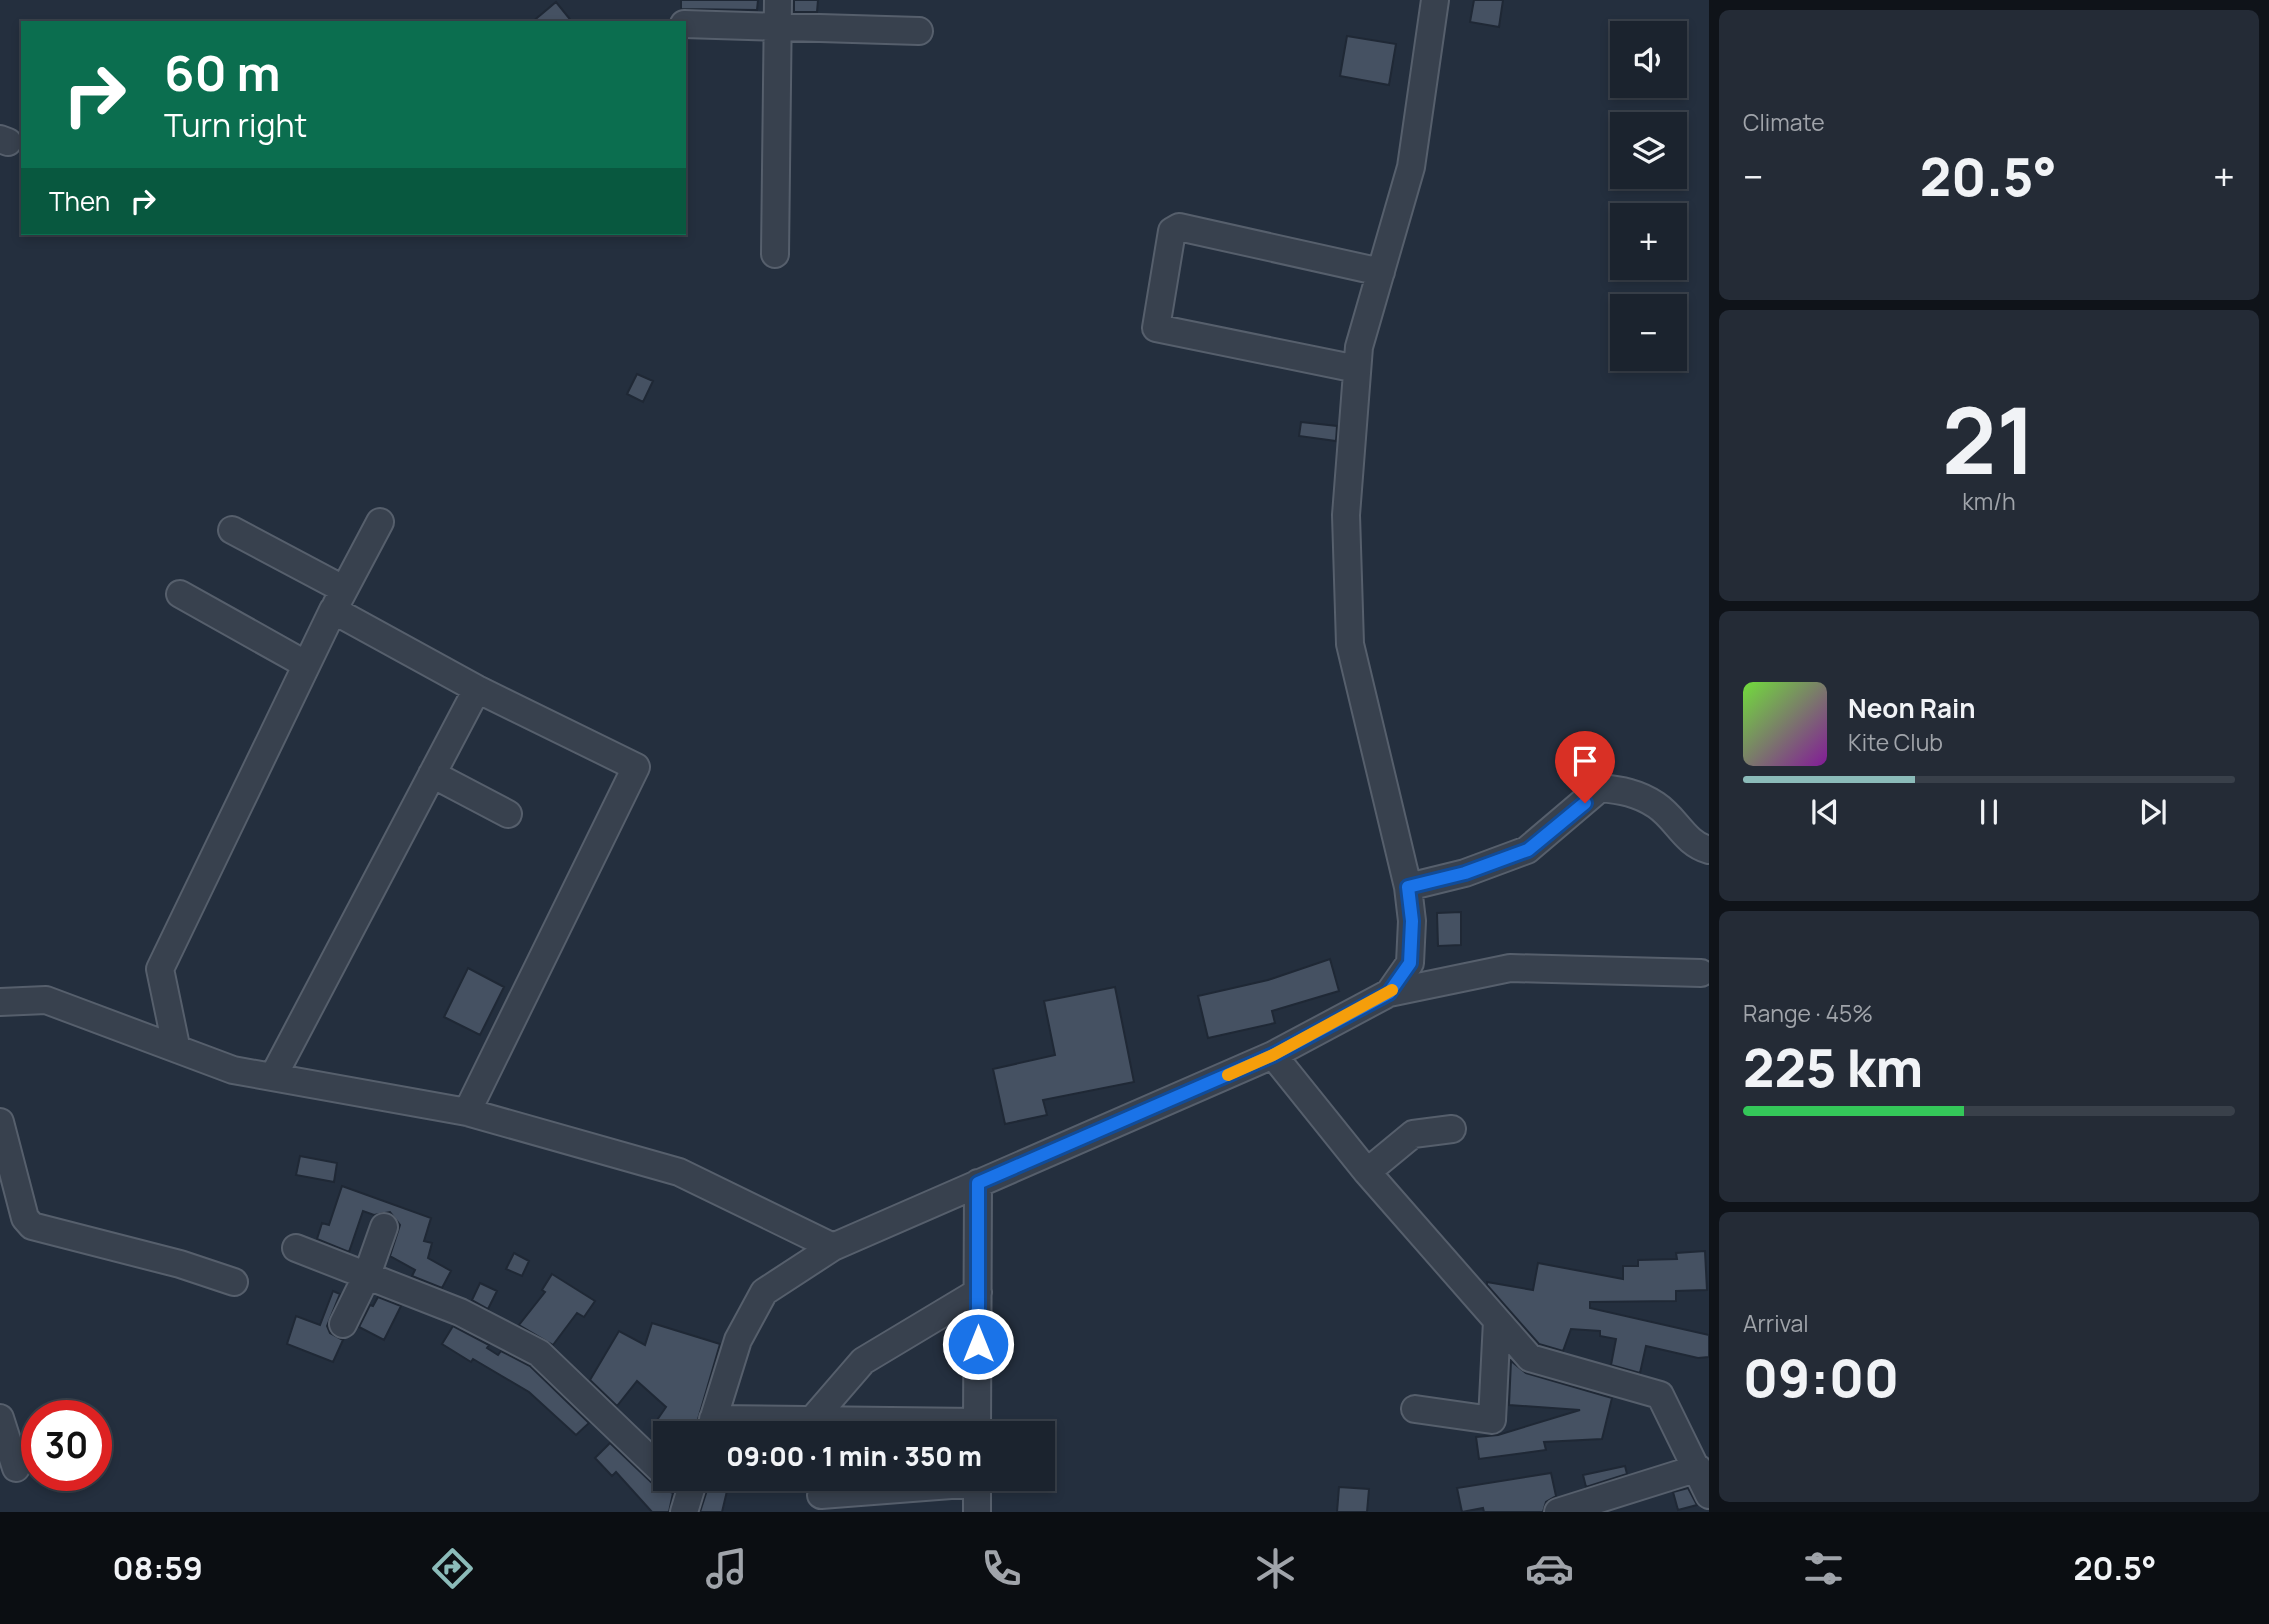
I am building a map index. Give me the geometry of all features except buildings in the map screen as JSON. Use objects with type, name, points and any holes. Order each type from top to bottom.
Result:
[{"type":"street","points":[[775,254],[778,0]]},
{"type":"street","points":[[1389,993],[1410,963],[1412,921],[1408,887],[1350,644],[1346,515],[1359,346],[1411,167],[1435,0]]},
{"type":"street","points":[[686,24],[919,31]]},
{"type":"street","points":[[1357,369],[1156,328],[1172,231],[1179,227],[1381,272]]},
{"type":"street","points":[[176,1046],[160,969],[305,664],[380,522]]},
{"type":"street","points":[[232,530],[477,689],[636,767],[467,1112]]},
{"type":"street","points":[[180,594],[305,664]]},
{"type":"street","points":[[274,1075],[477,689]]},
{"type":"street","points":[[432,774],[508,814]]},
{"type":"street","points":[[1408,887],[1465,873],[1528,850],[1600,788],[1630,791],[1658,806],[1695,846],[1709,850]]},
{"type":"street","points":[[713,1421],[738,1340],[764,1292],[833,1247],[1273,1055],[1389,993],[1510,968],[1701,973]]},
{"type":"street","points":[[0,1002],[46,1000],[176,1046],[233,1070],[274,1075],[467,1112],[679,1172],[833,1247]]},
{"type":"street","points":[[1273,1055],[1367,1172],[1530,1358],[1660,1395],[1709,1495]]},
{"type":"street","points":[[0,1122],[25,1218],[32,1226],[180,1264],[234,1282]]},
{"type":"street","points":[[1367,1172],[1413,1134],[1452,1129]]},
{"type":"street","points":[[977,1421],[978,1183]]},
{"type":"street","points":[[343,1324],[367,1275],[384,1227]]},
{"type":"street","points":[[296,1248],[460,1312],[539,1353],[653,1462]]},
{"type":"street","points":[[804,1421],[863,1360],[978,1292]]},
{"type":"street","points":[[1415,1409],[1492,1420],[1497,1321]]},
{"type":"street","points":[[0,1418],[16,1468]]},
{"type":"street","points":[[1558,1512],[1698,1468]]},
{"type":"street","points":[[821,1495],[866,1491]]},
{"type":"street","points":[[977,1491],[977,1512]]},
{"type":"slow traffic","points":[[1228,1075],[1273,1055],[1392,990]]},
{"type":"route","points":[[978,1344],[978,1183],[1273,1055],[1389,993],[1410,963],[1412,921],[1408,887],[1465,873],[1528,850],[1585,803]]}]
